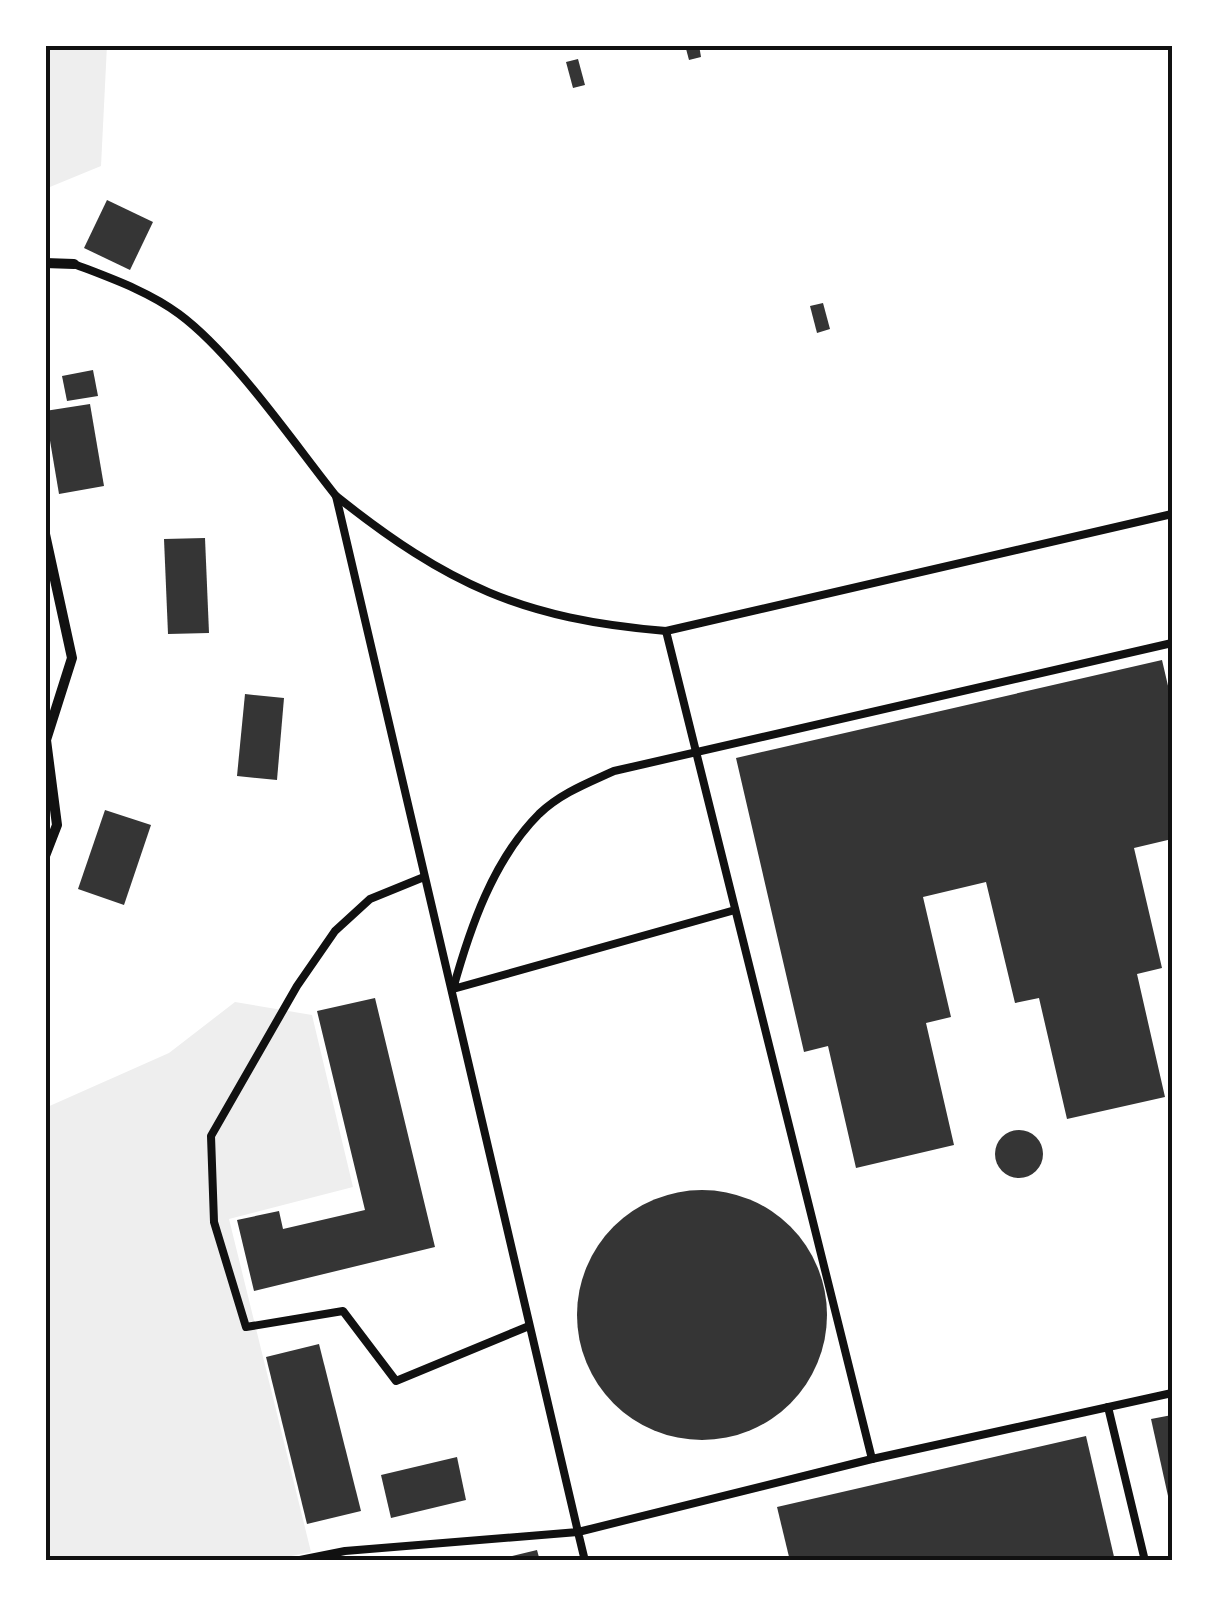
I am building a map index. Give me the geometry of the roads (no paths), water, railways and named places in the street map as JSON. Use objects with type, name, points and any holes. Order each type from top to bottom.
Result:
[{"type":"street","points":[[45,263],[74,264]]},
{"type":"street","points":[[45,534],[72,658],[46,740],[57,825],[45,856]]},
{"type":"lane","points":[[74,264],[131,286],[180,314],[250,387],[336,496],[402,548],[510,604],[580,622],[666,631],[1172,514]]},
{"type":"lane","points":[[336,496],[585,1561]]},
{"type":"lane","points":[[666,631],[872,1459]]},
{"type":"lane","points":[[453,989],[470,925],[505,861],[538,815],[568,792],[614,771],[1172,642]]},
{"type":"lane","points":[[424,877],[370,899],[335,931],[297,986],[211,1136],[214,1222],[246,1328],[343,1310],[396,1381],[530,1326]]},
{"type":"lane","points":[[453,989],[735,910]]},
{"type":"lane","points":[[295,1561],[345,1551],[578,1532],[872,1459],[1172,1393]]},
{"type":"lane","points":[[1108,1407],[1145,1561]]}]
